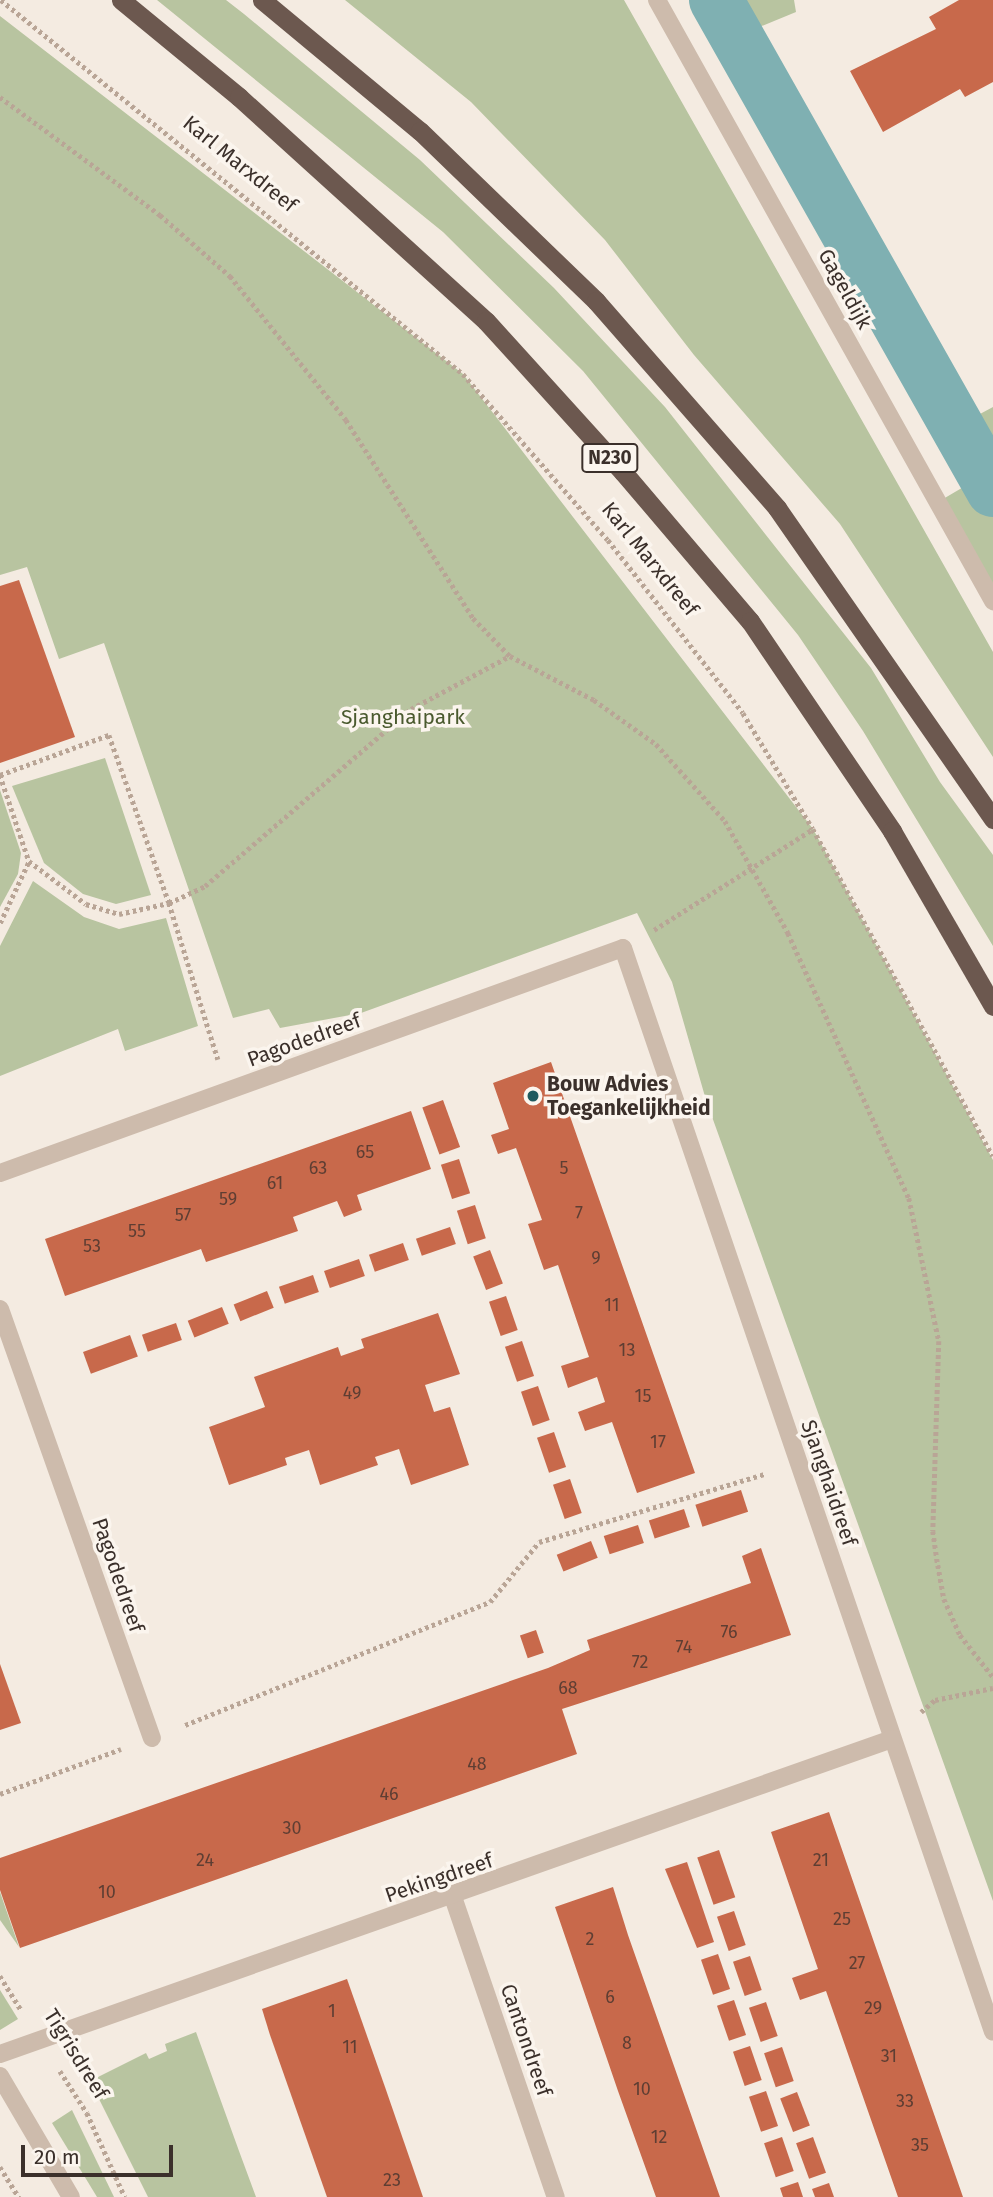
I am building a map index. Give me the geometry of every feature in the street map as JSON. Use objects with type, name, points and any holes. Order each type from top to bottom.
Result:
[{"type":"highway","name":"Karl Marxdreef","points":[[121,0],[239,97],[486,321],[623,472],[750,621],[892,831],[993,1006]]},
{"type":"highway","points":[[262,0],[420,131],[596,301],[777,508],[993,819]]},
{"type":"street","name":"Gageldijk","points":[[657,0],[993,601]]},
{"type":"street","name":"Pagodedreef","points":[[0,1173],[623,948]]},
{"type":"street","name":"Sjanghaidreef","points":[[623,948],[993,2032]]},
{"type":"street","name":"Pagodedreef","points":[[0,1309],[152,1738]]},
{"type":"street","name":"Pekingdreef","points":[[0,2054],[453,1897],[892,1739]]},
{"type":"street","name":"Cantondreef","points":[[453,1897],[556,2197]]},
{"type":"street","points":[[0,2076],[71,2197]]},
{"type":"path","name":"Karl Marxdreef","points":[[1,0],[463,374],[608,540],[743,713],[813,829],[993,1156]]},
{"type":"path","points":[[0,97],[160,215],[230,276],[346,419],[473,618],[510,656],[594,700],[656,744],[717,811],[788,933],[909,1198],[939,1341],[933,1531],[940,1577],[944,1599],[960,1635],[993,1677]]},
{"type":"path","points":[[29,861],[86,904],[119,914],[169,902],[205,886],[411,709],[510,656]]},
{"type":"path","points":[[0,923],[22,886],[29,861],[0,775],[109,735],[169,902],[229,1091]]},
{"type":"path","points":[[623,948],[752,871],[813,829]]},
{"type":"path","points":[[0,1794],[152,1738],[490,1602],[539,1542],[799,1464]]},
{"type":"path","points":[[892,1739],[935,1700],[993,1688]]},
{"type":"path","name":"Tigrisdreef","points":[[0,1976],[87,2113],[125,2197]]},
{"type":"path","points":[[0,2167],[19,2197]]},
{"type":"green space","points":[[157,0],[226,0],[244,14],[420,160],[554,288],[665,407],[871,668],[940,782],[993,855],[993,946],[863,731],[798,635],[583,371],[443,232]]},
{"type":"green space","points":[[345,0],[624,0],[993,652],[993,757],[840,524],[694,355],[605,240],[471,102]]},
{"type":"green space","points":[[701,0],[794,0],[796,12],[725,41]]},
{"type":"green space","name":"Sjanghaipark","points":[[0,16],[463,374],[813,829],[993,1160],[993,1901],[706,1100],[672,982],[637,913],[361,1013],[280,1028],[269,1009],[233,1018],[104,643],[59,659],[27,567],[0,575]]},
{"type":"green space","points":[[993,407],[993,601],[938,502],[977,479],[950,430]]},
{"type":"green space","points":[[105,758],[151,895],[116,904],[83,894],[44,863],[12,786]]},
{"type":"green space","points":[[0,790],[21,853],[18,874],[0,907]]},
{"type":"green space","points":[[33,881],[84,917],[119,929],[166,918],[198,1026],[125,1051],[118,1029],[0,1076],[0,946]]},
{"type":"green space","points":[[0,1892],[19,1947],[0,1920]]},
{"type":"green space","points":[[0,1990],[18,2019],[0,2030]]},
{"type":"green space","points":[[196,2032],[256,2197],[148,2197],[90,2081],[146,2053],[149,2059],[167,2051],[165,2044]]},
{"type":"green space","points":[[72,2110],[114,2197],[97,2197],[52,2123]]},
{"type":"building","points":[[959,0],[993,0],[993,82],[965,97],[960,89],[883,132],[850,71],[936,29],[929,17]]},
{"type":"building","points":[[19,580],[75,737],[0,763],[0,586]]},
{"type":"building","points":[[551,1062],[695,1473],[637,1493],[612,1422],[585,1431],[578,1412],[605,1402],[597,1377],[568,1388],[561,1366],[589,1357],[558,1265],[544,1270],[528,1224],[542,1220],[516,1148],[498,1154],[491,1135],[509,1129],[493,1083]]},
{"type":"building","points":[[443,1100],[460,1147],[439,1155],[422,1108]]},
{"type":"building","points":[[411,1111],[431,1169],[357,1195],[362,1210],[344,1217],[337,1201],[293,1217],[298,1231],[206,1262],[201,1249],[65,1296],[45,1239]]},
{"type":"building","points":[[459,1159],[470,1193],[452,1199],[441,1165]]},
{"type":"building","points":[[475,1205],[486,1238],[468,1244],[457,1211]]},
{"type":"building","points":[[450,1227],[456,1244],[422,1256],[416,1239]]},
{"type":"building","points":[[403,1243],[409,1260],[375,1272],[369,1255]]},
{"type":"building","points":[[490,1250],[503,1284],[486,1290],[473,1256]]},
{"type":"building","points":[[359,1259],[365,1276],[330,1288],[324,1271]]},
{"type":"building","points":[[313,1275],[319,1292],[285,1304],[279,1287]]},
{"type":"building","points":[[267,1291],[274,1308],[240,1321],[234,1304]]},
{"type":"building","points":[[506,1296],[518,1330],[501,1336],[489,1302]]},
{"type":"building","points":[[222,1307],[229,1324],[194,1338],[188,1321]]},
{"type":"building","points":[[438,1313],[460,1374],[425,1385],[434,1412],[450,1407],[469,1465],[411,1485],[399,1449],[375,1457],[378,1465],[320,1485],[309,1450],[285,1458],[287,1465],[229,1485],[209,1427],[265,1407],[254,1377],[338,1347],[341,1356],[364,1348],[361,1339]]},
{"type":"building","points":[[176,1323],[182,1340],[148,1352],[142,1335]]},
{"type":"building","points":[[130,1335],[138,1357],[91,1374],[83,1352]]},
{"type":"building","points":[[522,1341],[534,1376],[517,1382],[505,1347]]},
{"type":"building","points":[[538,1386],[550,1420],[533,1426],[521,1392]]},
{"type":"building","points":[[554,1432],[566,1467],[549,1473],[537,1438]]},
{"type":"building","points":[[570,1479],[582,1513],[565,1519],[553,1485]]},
{"type":"building","points":[[741,1490],[748,1512],[702,1527],[695,1505]]},
{"type":"building","points":[[684,1509],[690,1527],[655,1539],[649,1520]]},
{"type":"building","points":[[638,1525],[644,1543],[610,1554],[604,1536]]},
{"type":"building","points":[[591,1541],[598,1558],[563,1572],[557,1555]]},
{"type":"building","points":[[761,1548],[791,1635],[562,1709],[577,1754],[20,1948],[0,1890],[0,1858],[548,1668],[590,1650],[587,1640],[751,1583],[742,1556]]},
{"type":"building","points":[[536,1630],[544,1653],[528,1658],[520,1636]]},
{"type":"building","points":[[0,1664],[21,1723],[0,1730]]},
{"type":"building","points":[[829,1812],[963,2197],[898,2197],[826,1991],[800,2000],[792,1978],[818,1969],[771,1832]]},
{"type":"building","points":[[719,1850],[735,1897],[714,1905],[697,1857]]},
{"type":"building","points":[[687,1862],[714,1942],[697,1948],[665,1869]]},
{"type":"building","points":[[613,1887],[720,2197],[656,2197],[618,2091],[555,1907]]},
{"type":"building","points":[[734,1911],[746,1945],[729,1951],[717,1917]]},
{"type":"building","points":[[718,1954],[730,1989],[713,1995],[701,1960]]},
{"type":"building","points":[[750,1956],[762,1990],[745,1996],[733,1962]]},
{"type":"building","points":[[347,1979],[423,2197],[327,2197],[270,2035],[262,2009]]},
{"type":"building","points":[[734,2000],[746,2035],[729,2041],[717,2006]]},
{"type":"building","points":[[766,2002],[778,2036],[761,2042],[749,2008]]},
{"type":"building","points":[[750,2046],[762,2080],[745,2086],[733,2052]]},
{"type":"building","points":[[782,2047],[794,2081],[776,2087],[764,2053]]},
{"type":"building","points":[[766,2091],[778,2126],[761,2132],[749,2097]]},
{"type":"building","points":[[797,2092],[810,2126],[793,2132],[780,2098]]},
{"type":"building","points":[[782,2137],[794,2171],[776,2177],[764,2143]]},
{"type":"building","points":[[813,2137],[826,2173],[809,2179],[796,2143]]},
{"type":"building","points":[[798,2182],[803,2197],[783,2197],[780,2188]]},
{"type":"building","points":[[829,2183],[834,2197],[815,2197],[812,2189]]},
{"type":"waterway","points":[[716,0],[993,490]]},
{"type":"place","name":"Bouw Advies Toegankelijkheid","points":[[533,1096]]}]
